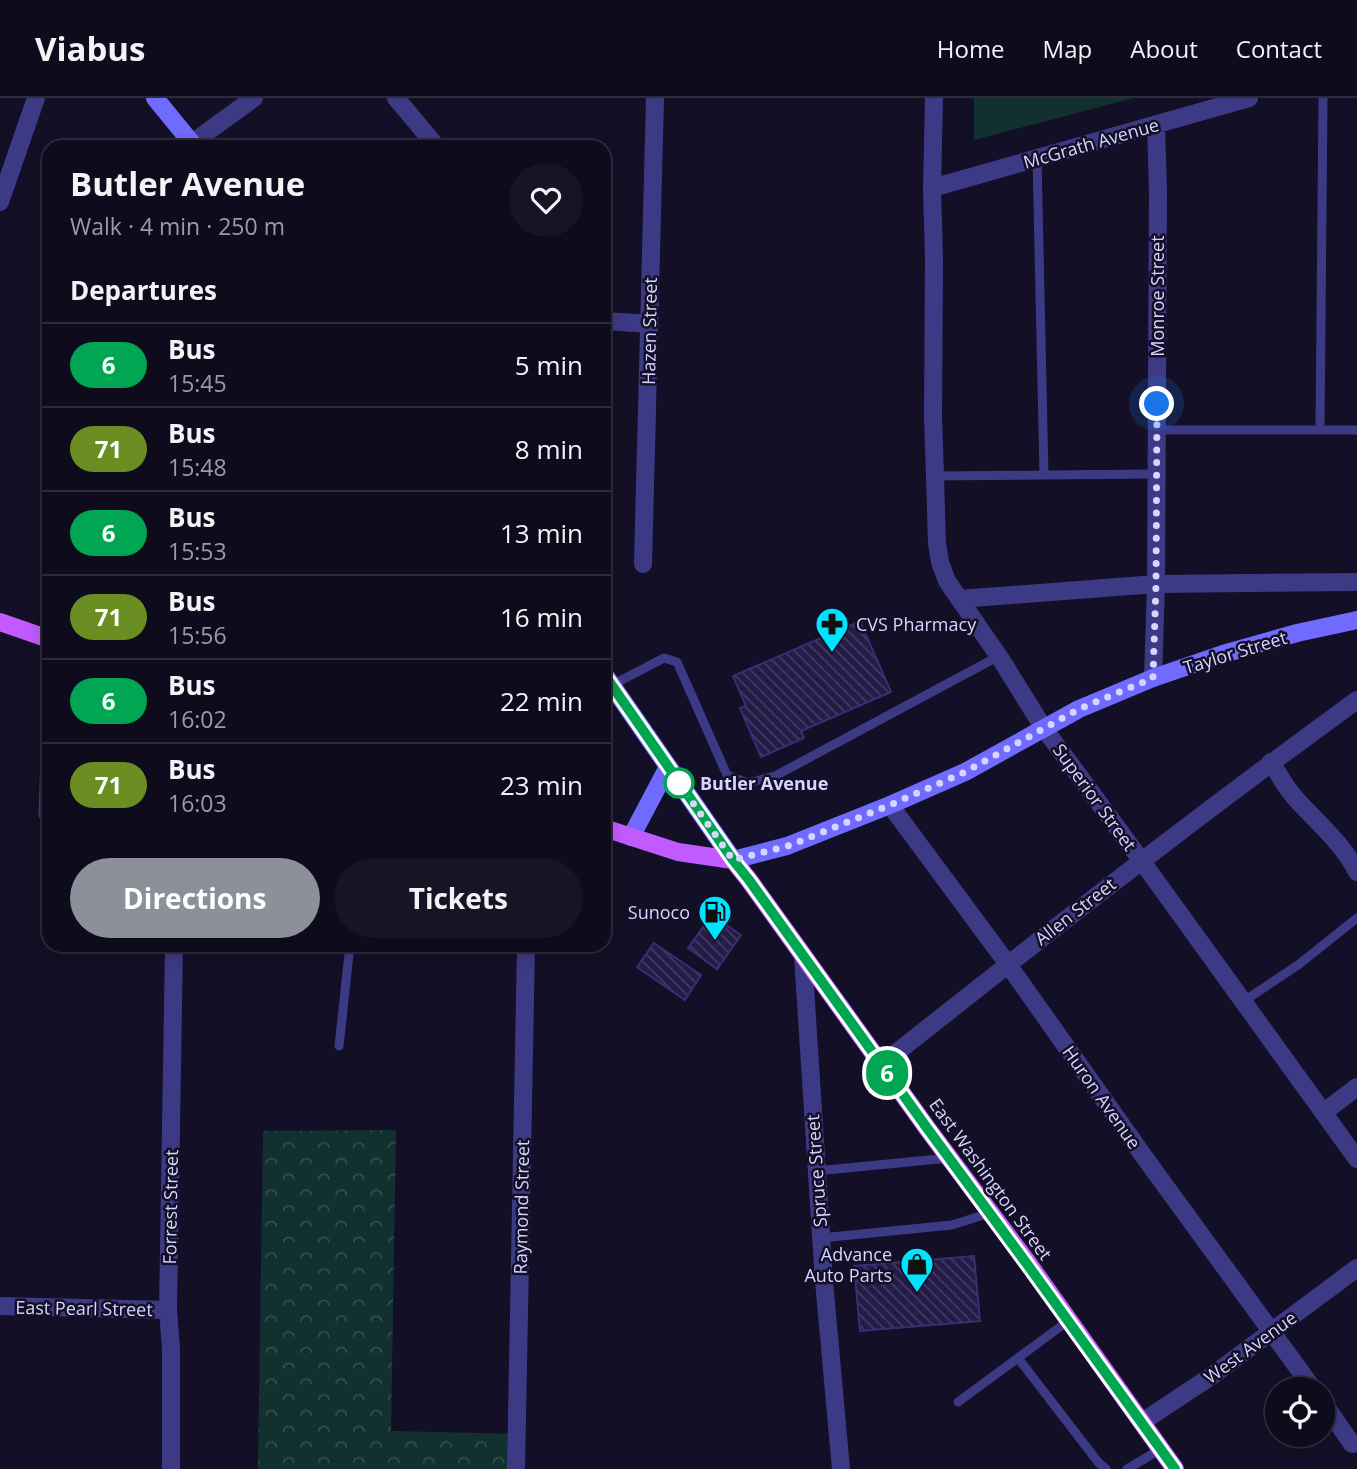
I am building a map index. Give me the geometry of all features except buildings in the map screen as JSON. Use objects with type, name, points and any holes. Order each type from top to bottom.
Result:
[{"type":"main road","points":[[155,98],[189,140]]},
{"type":"main road","name":"Taylor Street","points":[[733,860],[788,846],[890,805],[965,772],[1079,709],[1153,678],[1223,654],[1297,633],[1357,620]]},
{"type":"main road","points":[[0,622],[42,637]]},
{"type":"main road","name":"East Washington Street","points":[[611,684],[733,860],[1175,1469]]},
{"type":"main road","points":[[631,836],[668,767]]},
{"type":"main road","points":[[611,830],[678,852],[733,860]]},
{"type":"street","points":[[0,202],[36,98]]},
{"type":"street","points":[[199,140],[254,98]]},
{"type":"street","points":[[396,98],[431,140]]},
{"type":"street","name":"Hazen Street","points":[[643,564],[655,98]]},
{"type":"street","name":"Superior Street","points":[[934,98],[933,418],[937,543],[947,581],[1044,727],[1357,1159]]},
{"type":"street","name":"McGrath Avenue","points":[[932,188],[1249,98]]},
{"type":"street","name":"Monroe Street","points":[[1153,678],[1157,430],[1156,124]]},
{"type":"street","points":[[611,321],[650,324]]},
{"type":"street","points":[[959,599],[1156,584],[1357,582]]},
{"type":"street","name":"Allen Street","points":[[881,1065],[1141,860],[1357,700]]},
{"type":"street","points":[[1271,762],[1294,797],[1323,828],[1357,872]]},
{"type":"street","name":"Huron Avenue","points":[[890,805],[1305,1377]]},
{"type":"street","name":"Forrest Street","points":[[171,1469],[171,1349],[168,1310],[174,952]]},
{"type":"street","name":"Raymond Street","points":[[516,1469],[526,952]]},
{"type":"street","name":"Spruce Street","points":[[803,956],[816,1171],[841,1469]]},
{"type":"street","points":[[1324,1112],[1357,1087]]},
{"type":"street","name":"West Avenue","points":[[1142,1422],[1213,1375],[1357,1268]]},
{"type":"street","name":"East Pearl Street","points":[[0,1306],[168,1310]]},
{"type":"street","points":[[1335,1419],[1352,1444]]},
{"type":"lane","points":[[1320,430],[1323,98]]},
{"type":"lane","points":[[1037,159],[1044,475]]},
{"type":"lane","points":[[1157,430],[1357,430]]},
{"type":"lane","points":[[935,476],[1156,474]]},
{"type":"lane","points":[[611,679],[664,658],[677,662],[727,775],[748,783],[775,776],[999,656]]},
{"type":"lane","points":[[1244,1001],[1298,965],[1357,918]]},
{"type":"lane","points":[[339,1046],[349,952]]},
{"type":"lane","points":[[816,1171],[949,1158]]},
{"type":"lane","points":[[821,1238],[952,1225],[990,1213]]},
{"type":"lane","points":[[958,1402],[1068,1321]]},
{"type":"lane","points":[[1018,1358],[1106,1469]]},
{"type":"lane","points":[[1127,1469],[1161,1449]]},
{"type":"green space","points":[[974,98],[1134,98],[974,140]]},
{"type":"green space","points":[[396,1130],[391,1431],[516,1434],[516,1469],[258,1469],[263,1131]]},
{"type":"bus line","name":"6","points":[[611,684],[733,860],[1175,1469]]},
{"type":"place","name":"CVS Pharmacy","points":[[832,654]]},
{"type":"place","name":"Butler Avenue","points":[[679,783]]},
{"type":"place","name":"Sunoco","points":[[715,942]]},
{"type":"place","name":"Advance Auto Parts","points":[[917,1294]]},
{"type":"route","points":[[679,783],[733,860],[788,846],[890,805],[965,772],[1079,709],[1153,678],[1157,404]]}]
